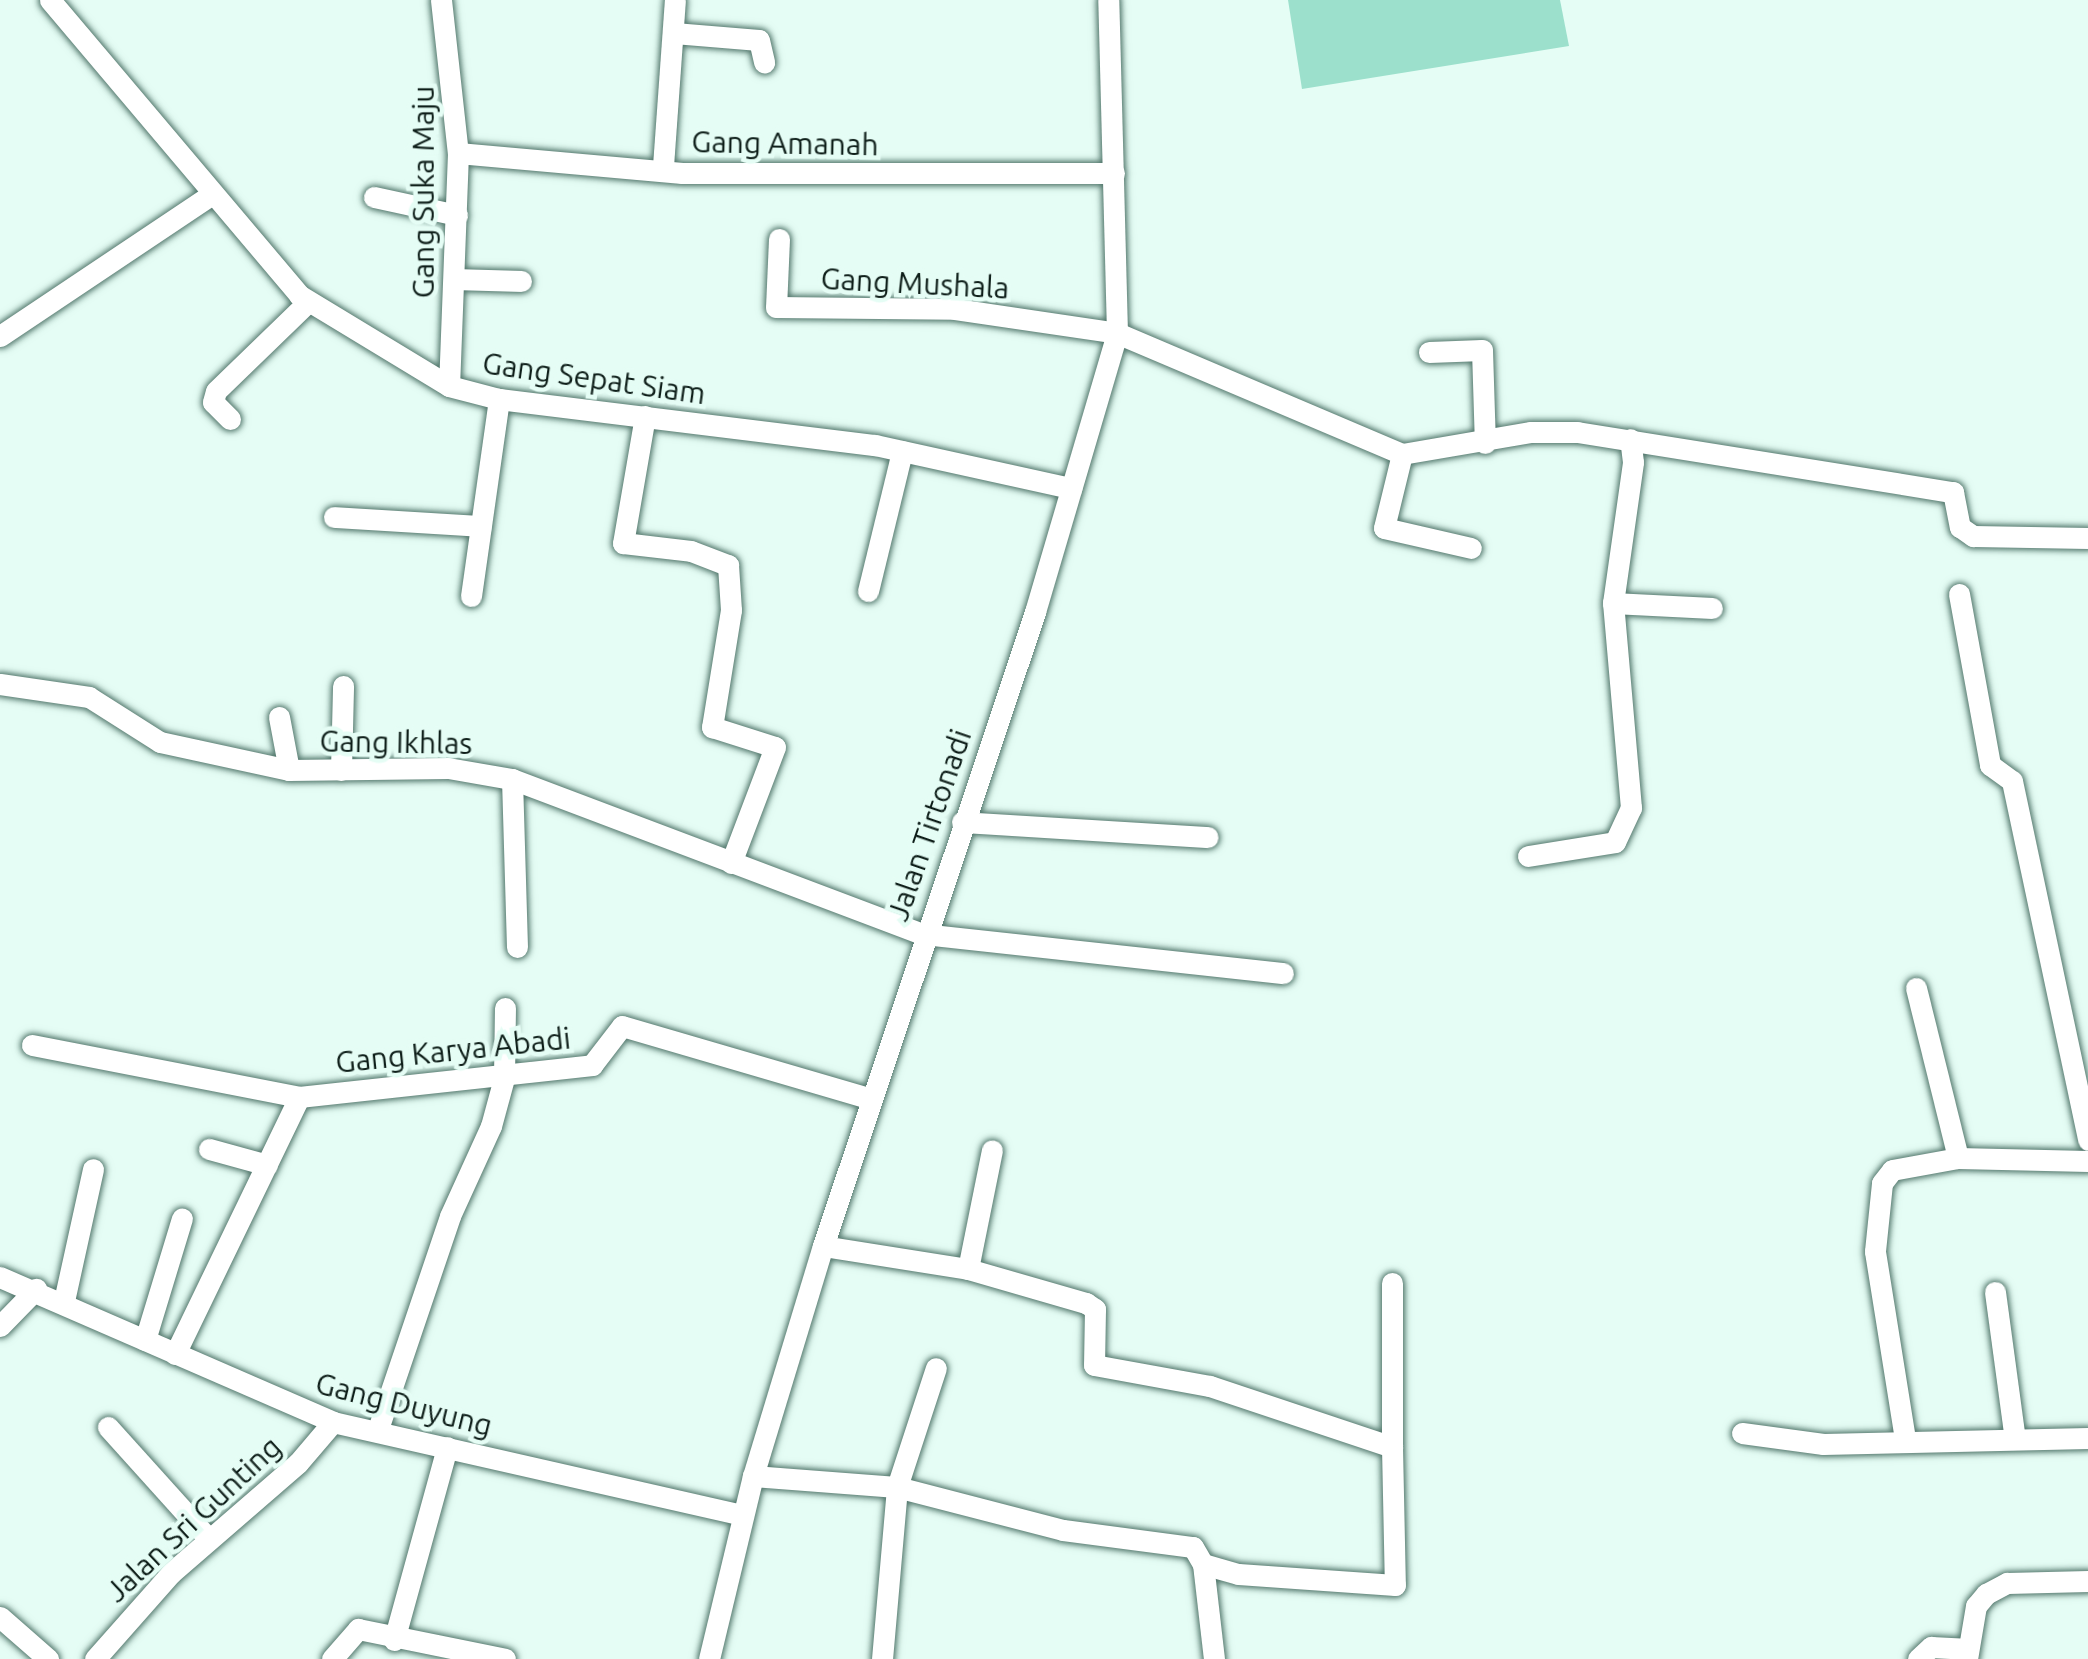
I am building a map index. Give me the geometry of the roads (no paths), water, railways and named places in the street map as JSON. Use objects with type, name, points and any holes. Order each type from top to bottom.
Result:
[{"type":"street","name":"Gang Sepat Siam","points":[[50,0],[211,195],[308,302],[449,386],[499,400],[902,451],[1071,488]]},
{"type":"street","name":"Gang Suka Maju","points":[[441,0],[458,153],[449,386]]},
{"type":"street","points":[[663,166],[675,0]]},
{"type":"street","name":"Jalan Tirtonadi","points":[[709,1659],[753,1476],[823,1246],[1071,488],[1117,333],[1108,0]]},
{"type":"street","points":[[674,33],[759,40],[764,62]]},
{"type":"street","name":"Gang Amanah","points":[[458,153],[663,166],[682,173],[1114,173]]},
{"type":"street","points":[[0,336],[211,195]]},
{"type":"street","points":[[374,197],[457,215]]},
{"type":"street","name":"Gang Mushala","points":[[778,239],[776,308],[955,309],[1117,333]]},
{"type":"street","points":[[455,279],[521,280]]},
{"type":"street","points":[[230,419],[213,402],[216,391],[308,302]]},
{"type":"street","points":[[1117,333],[1402,454],[1532,432],[1630,439],[1953,492],[1960,527],[1973,536],[2088,538]]},
{"type":"street","points":[[1429,352],[1482,350],[1485,443]]},
{"type":"street","points":[[471,596],[499,400]]},
{"type":"street","points":[[645,416],[623,543],[691,551],[728,565],[731,610],[712,727],[775,747],[731,862]]},
{"type":"street","points":[[1528,856],[1616,842],[1626,825],[1634,768],[1613,602],[1634,462],[1630,439]]},
{"type":"street","points":[[868,591],[902,451]]},
{"type":"street","points":[[1402,454],[1384,528],[1471,548]]},
{"type":"street","points":[[334,517],[380,514],[481,526]]},
{"type":"street","points":[[1959,594],[1990,765],[2012,781],[2088,1140]]},
{"type":"street","points":[[1613,602],[1712,608]]},
{"type":"street","name":"Gang Ikhlas","points":[[0,684],[88,697],[160,742],[289,770],[448,768],[512,779],[923,934],[1283,973]]},
{"type":"street","points":[[341,770],[343,686]]},
{"type":"street","points":[[279,717],[289,770]]},
{"type":"street","points":[[512,779],[517,947]]},
{"type":"street","points":[[962,822],[1208,837]]},
{"type":"street","points":[[1916,988],[1958,1158]]},
{"type":"street","points":[[378,1429],[504,1078],[506,1008]]},
{"type":"street","name":"Gang Karya Abadi","points":[[32,1046],[298,1097],[592,1065],[622,1026],[869,1098]]},
{"type":"street","points":[[175,1354],[298,1097]]},
{"type":"street","points":[[209,1149],[267,1165]]},
{"type":"street","points":[[968,1268],[992,1150]]},
{"type":"street","points":[[1905,1439],[1875,1251],[1878,1204],[1892,1170],[1958,1158],[2088,1161]]},
{"type":"street","points":[[64,1301],[94,1169]]},
{"type":"street","points":[[145,1340],[182,1218]]},
{"type":"street","points":[[823,1246],[968,1268],[1091,1305],[1094,1365],[1210,1385],[1392,1447]]},
{"type":"street","name":"Gang Duyung","points":[[0,1277],[333,1422],[743,1515]]},
{"type":"street","points":[[1203,1564],[1238,1574],[1395,1585],[1392,1283]]},
{"type":"street","points":[[0,1326],[36,1289]]},
{"type":"street","points":[[1995,1292],[2015,1439]]},
{"type":"street","points":[[881,1659],[897,1487],[936,1367]]},
{"type":"street","name":"Jalan Sri Gunting","points":[[94,1659],[208,1538],[333,1422]]},
{"type":"street","points":[[108,1427],[208,1538]]},
{"type":"street","points":[[1742,1433],[1823,1444],[2088,1438]]},
{"type":"street","points":[[394,1640],[447,1448]]},
{"type":"street","points":[[753,1476],[897,1487],[1063,1530],[1193,1547],[1203,1564],[1214,1659]]},
{"type":"street","points":[[1918,1659],[1931,1647],[1966,1654],[1986,1594],[2007,1583],[2088,1580]]},
{"type":"street","points":[[0,1617],[48,1659]]},
{"type":"street","points":[[332,1659],[352,1630],[505,1659]]}]
